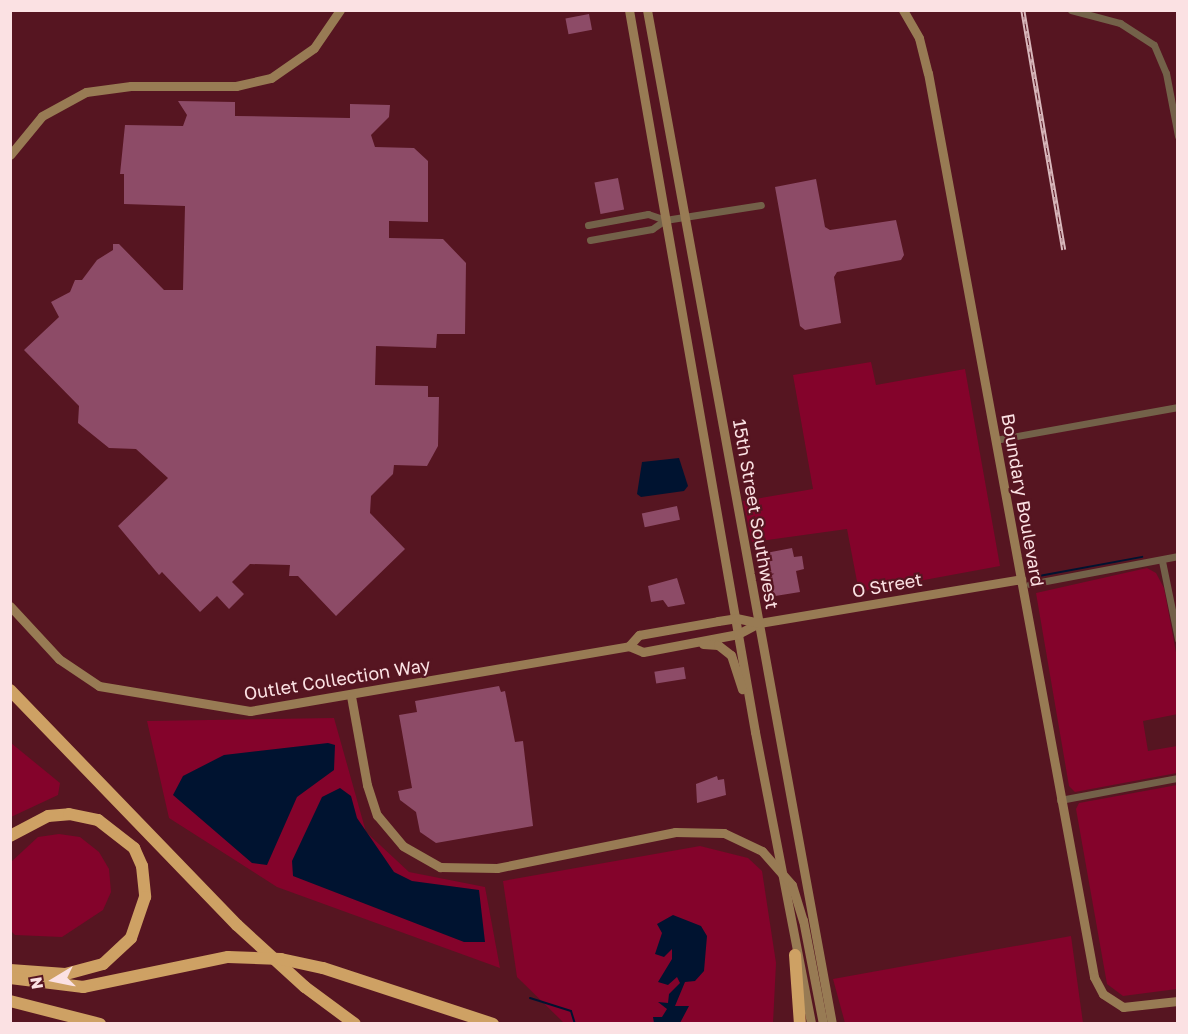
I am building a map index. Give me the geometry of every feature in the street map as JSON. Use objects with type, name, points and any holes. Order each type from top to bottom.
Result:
[{"type":"highway","points":[[10,690],[244,932],[304,987],[355,1023]]},
{"type":"highway","points":[[10,836],[48,816],[69,814],[98,820],[134,848],[142,867],[145,897],[137,928],[125,946],[103,964],[72,974],[12,975]]},
{"type":"highway","points":[[795,955],[800,1023]]},
{"type":"highway","points":[[12,975],[83,987],[228,957],[281,959],[322,968],[493,1023]]},
{"type":"highway","points":[[15,1002],[100,1023]]},
{"type":"main road","points":[[10,155],[42,116],[86,92],[132,86],[236,86],[272,78],[314,48],[339,10]]},
{"type":"main road","name":"15th Street Southwest","points":[[629,10],[795,955],[811,1023]]},
{"type":"main road","name":"15th Street Southwest","points":[[647,10],[832,1023]]},
{"type":"main road","name":"Boundary Boulevard","points":[[906,11],[927,67],[1092,969],[1103,994],[1123,1007],[1178,1001]]},
{"type":"main road","name":"O Street","points":[[738,634],[759,623],[1021,579]]},
{"type":"main road","name":"Outlet Collection Way","points":[[10,606],[67,666],[110,690],[250,711],[351,696],[628,646],[643,652],[738,634]]},
{"type":"main road","name":"O Street","points":[[736,618],[759,623]]},
{"type":"main road","name":"Outlet Collection Way","points":[[628,646],[639,635],[736,618]]},
{"type":"main road","points":[[681,644],[712,644],[731,655],[755,732]]},
{"type":"main road","points":[[351,696],[367,785],[377,815],[403,846],[440,867],[497,868],[675,832],[724,833],[762,851],[788,880],[803,920],[823,1023]]},
{"type":"street","points":[[1071,10],[1127,26],[1154,45],[1166,73],[1178,136]]},
{"type":"street","points":[[590,240],[651,229],[665,220],[761,205]]},
{"type":"street","points":[[588,225],[648,214],[665,220]]},
{"type":"street","points":[[995,440],[1178,406]]},
{"type":"street","points":[[1030,584],[1162,561],[1178,556]]},
{"type":"street","points":[[1162,561],[1178,639]]},
{"type":"street","points":[[1060,800],[1178,778]]},
{"type":"shaded area","points":[[871,362],[876,385],[965,369],[1000,566],[859,592],[847,529],[752,542],[743,501],[813,489],[793,375]]},
{"type":"shaded area","points":[[1147,568],[1156,573],[1164,588],[1177,658],[1178,714],[1143,721],[1148,751],[1177,746],[1177,773],[1075,792],[1069,786],[1036,593]]},
{"type":"shaded area","points":[[334,718],[366,832],[409,872],[485,887],[500,968],[277,887],[169,818],[147,721]]},
{"type":"shaded area","points":[[11,743],[60,783],[58,795],[11,817]]},
{"type":"shaded area","points":[[1177,785],[1177,989],[1123,996],[1107,984],[1076,809],[1079,803]]},
{"type":"shaded area","points":[[59,834],[80,837],[99,852],[109,869],[111,892],[103,910],[62,937],[15,935],[11,931],[11,862],[38,837]]},
{"type":"shaded area","points":[[700,846],[748,858],[762,871],[776,963],[773,1023],[564,1023],[517,977],[503,881]]},
{"type":"shaded area","points":[[1071,936],[1083,1023],[845,1023],[833,979]]},
{"type":"water","points":[[679,458],[688,486],[684,491],[641,497],[637,494],[642,462]]},
{"type":"water","points":[[328,743],[335,745],[334,770],[297,797],[267,865],[252,863],[173,795],[183,776],[224,755]]},
{"type":"water","points":[[340,788],[351,796],[357,818],[394,872],[412,881],[479,890],[485,942],[464,942],[293,876],[292,861],[322,797]]},
{"type":"water","points":[[673,915],[701,926],[707,936],[704,971],[695,981],[685,982],[675,1006],[689,1006],[680,1023],[654,1023],[653,1017],[662,1017],[667,1009],[658,1002],[668,1003],[669,994],[680,983],[677,977],[668,985],[658,982],[672,959],[672,949],[664,957],[655,954],[662,933],[657,924]]},
{"type":"building","points":[[589,14],[592,30],[568,34],[565,19]]},
{"type":"building","points":[[178,101],[235,102],[235,116],[350,118],[350,104],[390,105],[389,117],[371,135],[375,147],[414,148],[428,161],[428,222],[389,221],[389,238],[443,239],[466,263],[465,334],[437,334],[436,348],[376,346],[375,385],[428,386],[428,397],[439,397],[438,446],[427,466],[394,465],[393,474],[371,496],[370,513],[405,549],[336,616],[298,576],[289,576],[290,565],[250,564],[232,582],[244,594],[229,609],[217,596],[200,612],[162,572],[159,575],[118,526],[168,478],[136,449],[109,448],[78,423],[79,406],[24,350],[59,317],[51,302],[70,292],[75,280],[82,280],[97,260],[113,250],[113,244],[119,244],[164,290],[183,290],[185,206],[124,204],[124,174],[120,174],[125,125],[183,126],[187,115]]},
{"type":"building","points":[[618,178],[624,209],[601,214],[594,183]]},
{"type":"building","points":[[816,179],[825,227],[830,230],[896,220],[904,255],[901,260],[837,272],[834,277],[841,323],[805,330],[800,326],[775,187]]},
{"type":"building","points":[[677,506],[680,520],[645,527],[642,513]]},
{"type":"building","points":[[792,548],[794,557],[802,556],[804,569],[796,571],[800,592],[769,597],[761,554]]},
{"type":"building","points":[[677,578],[685,604],[668,607],[663,600],[651,602],[648,586]]},
{"type":"building","points":[[684,667],[686,679],[656,684],[654,672]]},
{"type":"building","points":[[499,686],[501,692],[505,691],[515,742],[523,741],[533,826],[436,843],[420,832],[416,812],[400,800],[398,791],[412,788],[399,715],[417,712],[415,701]]},
{"type":"building","points":[[717,776],[718,780],[724,779],[726,795],[697,803],[696,784]]},
{"type":"waterway","points":[[1039,576],[1142,557]]},
{"type":"waterway","points":[[530,998],[571,1011],[575,1024]]},
{"type":"railway","points":[[1023,10],[1064,250]]}]
